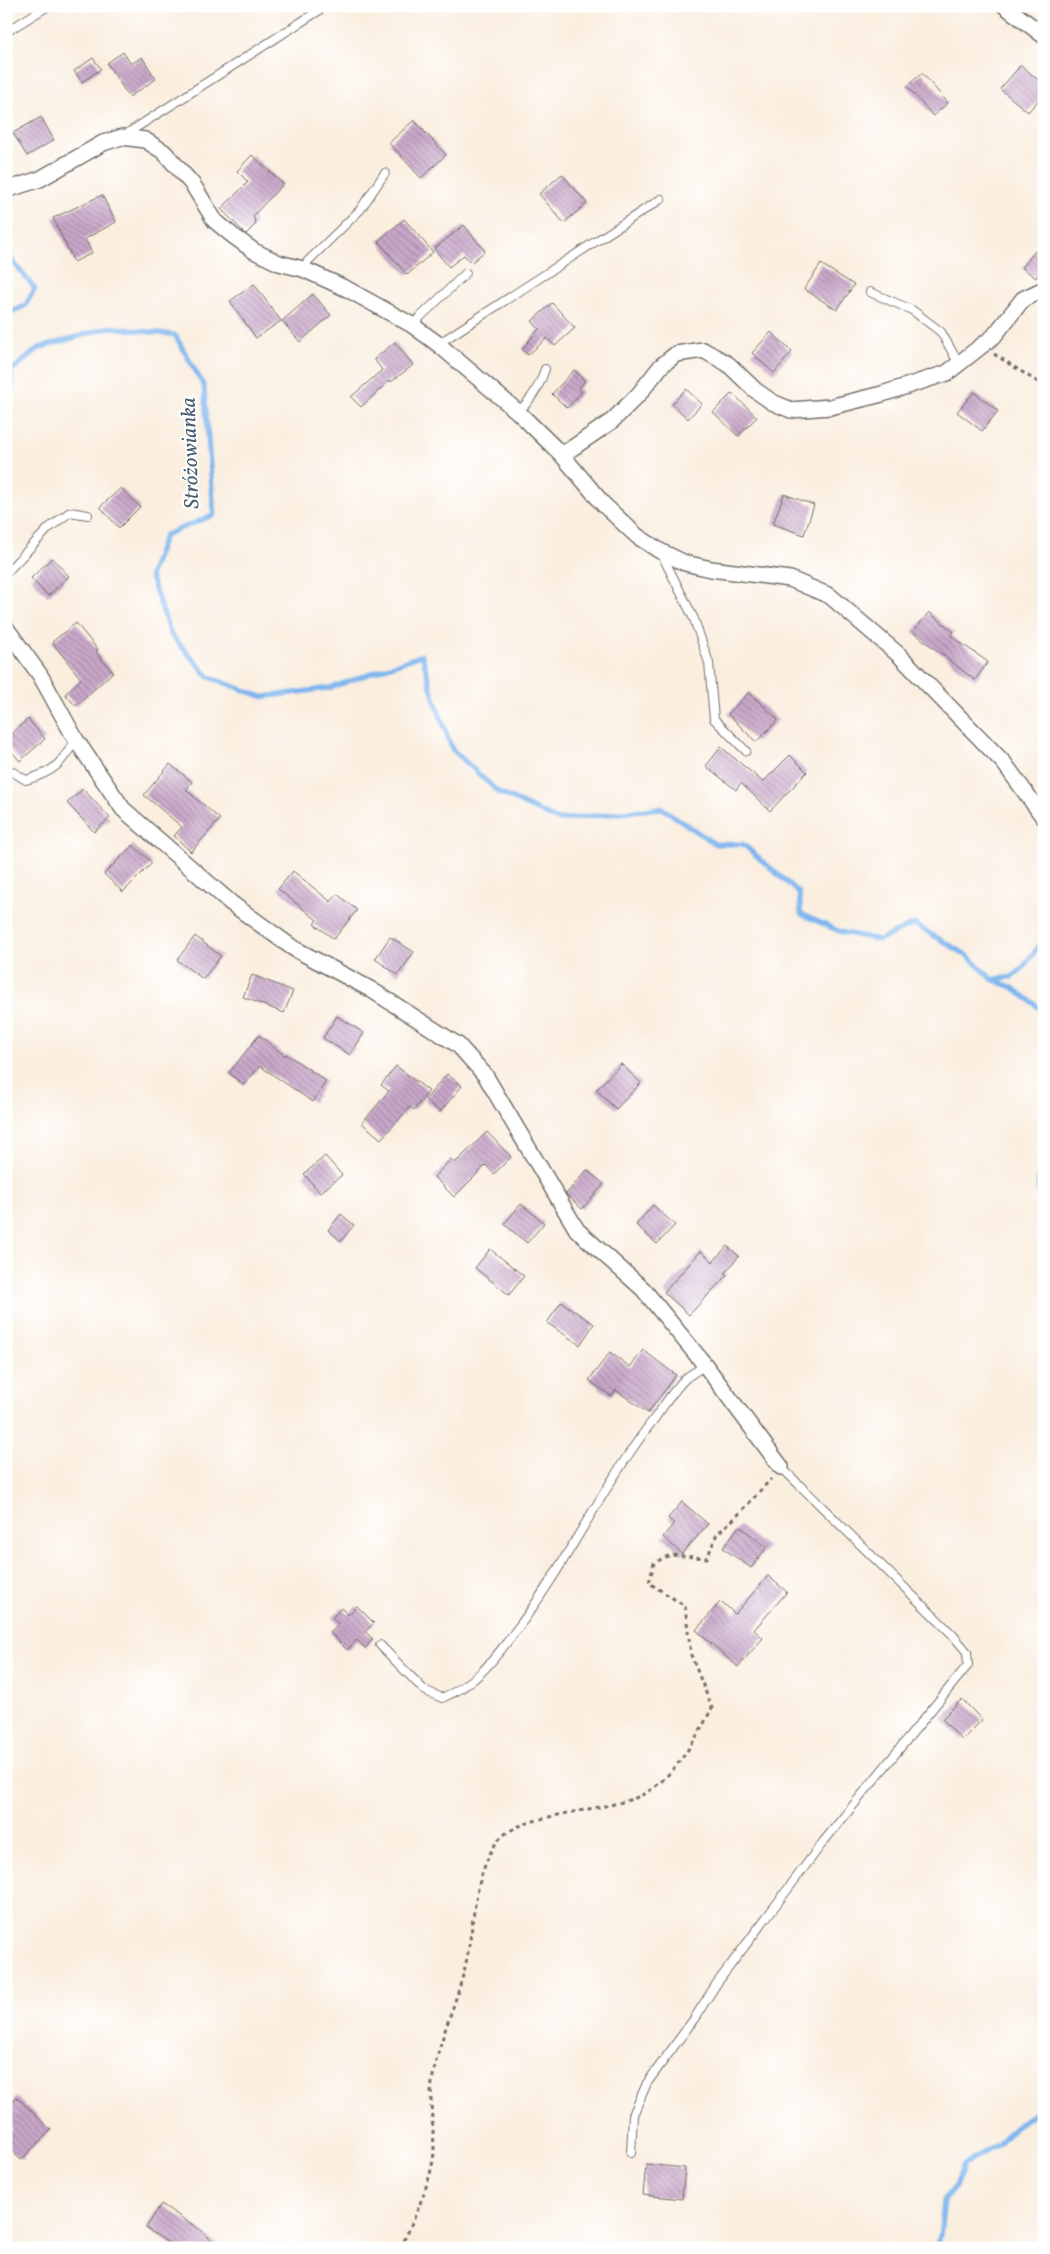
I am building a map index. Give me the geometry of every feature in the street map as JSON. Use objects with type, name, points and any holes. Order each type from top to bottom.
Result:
[{"type":"street","points":[[1005,6],[1044,36]]},
{"type":"street","points":[[6,190],[40,179],[103,143],[122,137],[146,140],[164,152],[193,185],[215,221],[232,235],[279,263],[303,269],[348,289],[412,325],[438,344],[518,412],[562,455],[602,504],[637,536],[660,551],[685,563],[711,569],[790,579],[830,596],[899,655],[1004,762],[1044,818]]},
{"type":"street","points":[[562,455],[612,421],[639,394],[661,366],[676,354],[703,350],[728,364],[760,394],[791,410],[830,407],[882,394],[947,373],[994,336],[1023,299],[1044,289]]},
{"type":"street","points":[[6,628],[40,675],[76,740],[123,809],[231,903],[293,948],[370,989],[458,1045],[485,1075],[577,1230],[643,1289],[782,1467]]},
{"type":"lane","points":[[6,32],[48,6]]},
{"type":"lane","points":[[122,137],[326,6]]},
{"type":"lane","points":[[303,269],[308,261],[360,210],[384,172]]},
{"type":"lane","points":[[438,344],[661,199]]},
{"type":"lane","points":[[412,325],[466,273]]},
{"type":"lane","points":[[870,292],[912,310],[940,332],[959,364]]},
{"type":"lane","points":[[518,412],[529,403],[539,388],[545,369]]},
{"type":"lane","points":[[6,573],[49,528],[70,512],[88,515]]},
{"type":"lane","points":[[660,551],[694,619],[709,663],[714,719],[746,750]]},
{"type":"lane","points":[[6,768],[26,780],[46,775],[62,762],[76,740]]},
{"type":"lane","points":[[380,1645],[424,1690],[442,1698],[462,1690],[489,1665],[527,1616],[561,1564],[604,1490],[637,1441],[686,1379],[705,1366]]},
{"type":"lane","points":[[631,2153],[633,2115],[647,2083],[694,2019],[717,1983],[824,1841],[968,1665],[967,1652],[952,1634],[782,1467]]},
{"type":"path","points":[[981,346],[1044,386]]},
{"type":"path","points":[[401,2248],[422,2201],[434,2153],[432,2084],[440,2049],[466,1966],[474,1901],[483,1868],[497,1841],[516,1827],[641,1796],[662,1782],[698,1736],[712,1708],[692,1656],[685,1606],[649,1582],[654,1563],[670,1556],[707,1558],[717,1534],[737,1516],[782,1467]]},
{"type":"building","points":[[123,52],[131,64],[142,57],[156,79],[129,97],[107,63]]},
{"type":"building","points":[[93,58],[101,69],[82,82],[74,71]]},
{"type":"building","points":[[1021,65],[1044,85],[1044,94],[1028,112],[1000,89]]},
{"type":"building","points":[[922,73],[948,103],[933,116],[907,86]]},
{"type":"building","points":[[41,117],[54,140],[27,156],[13,133]]},
{"type":"building","points":[[414,120],[446,155],[421,178],[389,143]]},
{"type":"building","points":[[252,155],[283,184],[253,216],[256,224],[246,234],[221,209],[248,182],[237,171]]},
{"type":"building","points":[[562,174],[587,203],[564,223],[539,194]]},
{"type":"building","points":[[102,195],[116,222],[85,239],[92,253],[74,262],[53,218]]},
{"type":"building","points":[[404,219],[433,252],[407,275],[378,241]]},
{"type":"building","points":[[464,225],[485,251],[471,263],[464,255],[449,267],[434,249]]},
{"type":"building","points":[[1035,251],[1044,258],[1044,268],[1036,278],[1022,268]]},
{"type":"building","points":[[821,264],[854,285],[837,310],[804,289]]},
{"type":"building","points":[[254,284],[281,321],[256,338],[230,301]]},
{"type":"building","points":[[313,294],[331,315],[300,342],[282,321]]},
{"type":"building","points":[[552,303],[575,328],[555,346],[547,338],[528,355],[522,349],[539,329],[532,321]]},
{"type":"building","points":[[771,332],[792,352],[774,373],[752,353]]},
{"type":"building","points":[[395,342],[413,365],[391,382],[390,380],[361,407],[351,397],[382,370],[374,359]]},
{"type":"building","points":[[574,370],[585,381],[578,389],[582,392],[567,408],[552,394]]},
{"type":"building","points":[[686,389],[702,404],[688,419],[672,404]]},
{"type":"building","points":[[974,392],[998,411],[982,431],[957,412]]},
{"type":"building","points":[[732,393],[757,417],[738,436],[713,412]]},
{"type":"building","points":[[121,488],[140,507],[119,528],[100,507]]},
{"type":"building","points":[[784,494],[814,505],[804,535],[773,524]]},
{"type":"building","points":[[52,558],[69,576],[48,596],[31,578]]},
{"type":"building","points":[[929,612],[954,632],[951,636],[988,662],[975,680],[913,632]]},
{"type":"building","points":[[76,623],[98,650],[96,652],[113,672],[76,706],[65,694],[81,679],[52,642]]},
{"type":"building","points":[[749,692],[778,720],[756,742],[728,714]]},
{"type":"building","points":[[28,719],[45,739],[20,761],[6,745],[6,738]]},
{"type":"building","points":[[721,747],[763,782],[790,755],[807,772],[770,811],[741,783],[736,790],[706,766]]},
{"type":"building","points":[[170,764],[192,782],[186,790],[220,819],[191,852],[174,836],[182,827],[144,795]]},
{"type":"building","points":[[83,789],[110,818],[94,832],[67,803]]},
{"type":"building","points":[[133,845],[152,863],[123,892],[104,874]]},
{"type":"building","points":[[293,871],[331,902],[337,894],[357,910],[334,939],[314,924],[317,920],[278,889]]},
{"type":"building","points":[[195,936],[221,956],[203,979],[177,960]]},
{"type":"building","points":[[390,937],[414,952],[398,975],[375,959]]},
{"type":"building","points":[[252,975],[293,991],[284,1013],[243,997]]},
{"type":"building","points":[[337,1016],[364,1033],[350,1055],[323,1038]]},
{"type":"building","points":[[259,1035],[285,1056],[286,1054],[326,1081],[313,1102],[260,1066],[244,1085],[229,1073]]},
{"type":"building","points":[[621,1064],[641,1083],[616,1109],[596,1090]]},
{"type":"building","points":[[396,1066],[429,1091],[414,1110],[410,1107],[381,1139],[362,1123],[389,1091],[381,1085]]},
{"type":"building","points":[[447,1074],[462,1086],[440,1112],[425,1100]]},
{"type":"building","points":[[487,1132],[511,1157],[494,1174],[486,1165],[454,1197],[434,1177],[451,1159],[455,1163]]},
{"type":"building","points":[[325,1156],[342,1175],[320,1193],[304,1174]]},
{"type":"building","points":[[587,1170],[604,1184],[582,1209],[566,1194]]},
{"type":"building","points":[[521,1204],[544,1223],[527,1243],[504,1224]]},
{"type":"building","points":[[653,1205],[675,1225],[657,1244],[636,1225]]},
{"type":"building","points":[[341,1214],[354,1225],[341,1241],[328,1230]]},
{"type":"building","points":[[727,1246],[739,1256],[725,1273],[727,1275],[689,1315],[664,1292],[701,1251],[713,1262]]},
{"type":"building","points":[[490,1249],[524,1276],[509,1295],[475,1268]]},
{"type":"building","points":[[561,1302],[594,1324],[580,1345],[547,1323]]},
{"type":"building","points":[[643,1350],[676,1375],[648,1413],[616,1390],[611,1396],[589,1380],[610,1352],[630,1367]]},
{"type":"building","points":[[682,1502],[708,1524],[682,1554],[663,1537],[674,1523],[668,1518]]},
{"type":"building","points":[[739,1526],[767,1547],[751,1568],[723,1548]]},
{"type":"building","points":[[768,1576],[787,1592],[754,1630],[763,1638],[738,1667],[696,1630],[721,1601],[735,1614]]},
{"type":"building","points":[[357,1606],[374,1623],[365,1632],[373,1639],[365,1648],[357,1640],[347,1650],[330,1633],[339,1624],[332,1618],[341,1608],[348,1615]]},
{"type":"building","points":[[962,1699],[982,1720],[962,1740],[942,1719]]},
{"type":"building","points":[[17,2097],[51,2130],[21,2160],[6,2145],[6,2135],[13,2129],[6,2122],[6,2108]]},
{"type":"building","points":[[646,2164],[685,2168],[682,2199],[643,2195]]},
{"type":"building","points":[[161,2204],[202,2231],[220,2248],[176,2248],[146,2228]]},
{"type":"waterway","name":"Stróżowianka","points":[[6,253],[35,289],[25,306],[6,314]]},
{"type":"waterway","name":"Stróżowianka","points":[[6,366],[11,371],[39,348],[110,327],[175,335],[204,386],[214,515],[165,535],[150,575],[171,635],[209,677],[263,697],[330,688],[422,655],[434,698],[452,749],[498,792],[558,820],[662,808],[715,844],[743,844],[799,893],[801,914],[841,932],[879,940],[914,924],[968,956],[993,980],[1012,987],[1044,1013]]},
{"type":"waterway","points":[[6,399],[12,386],[11,371]]},
{"type":"waterway","points":[[994,979],[1012,977],[1021,970],[1044,939]]},
{"type":"waterway","name":"Stróżowianka","points":[[1044,1166],[1038,1182],[1044,1210]]},
{"type":"waterway","points":[[937,2248],[944,2200],[956,2186],[964,2165],[998,2145],[1014,2127],[1044,2107]]}]
